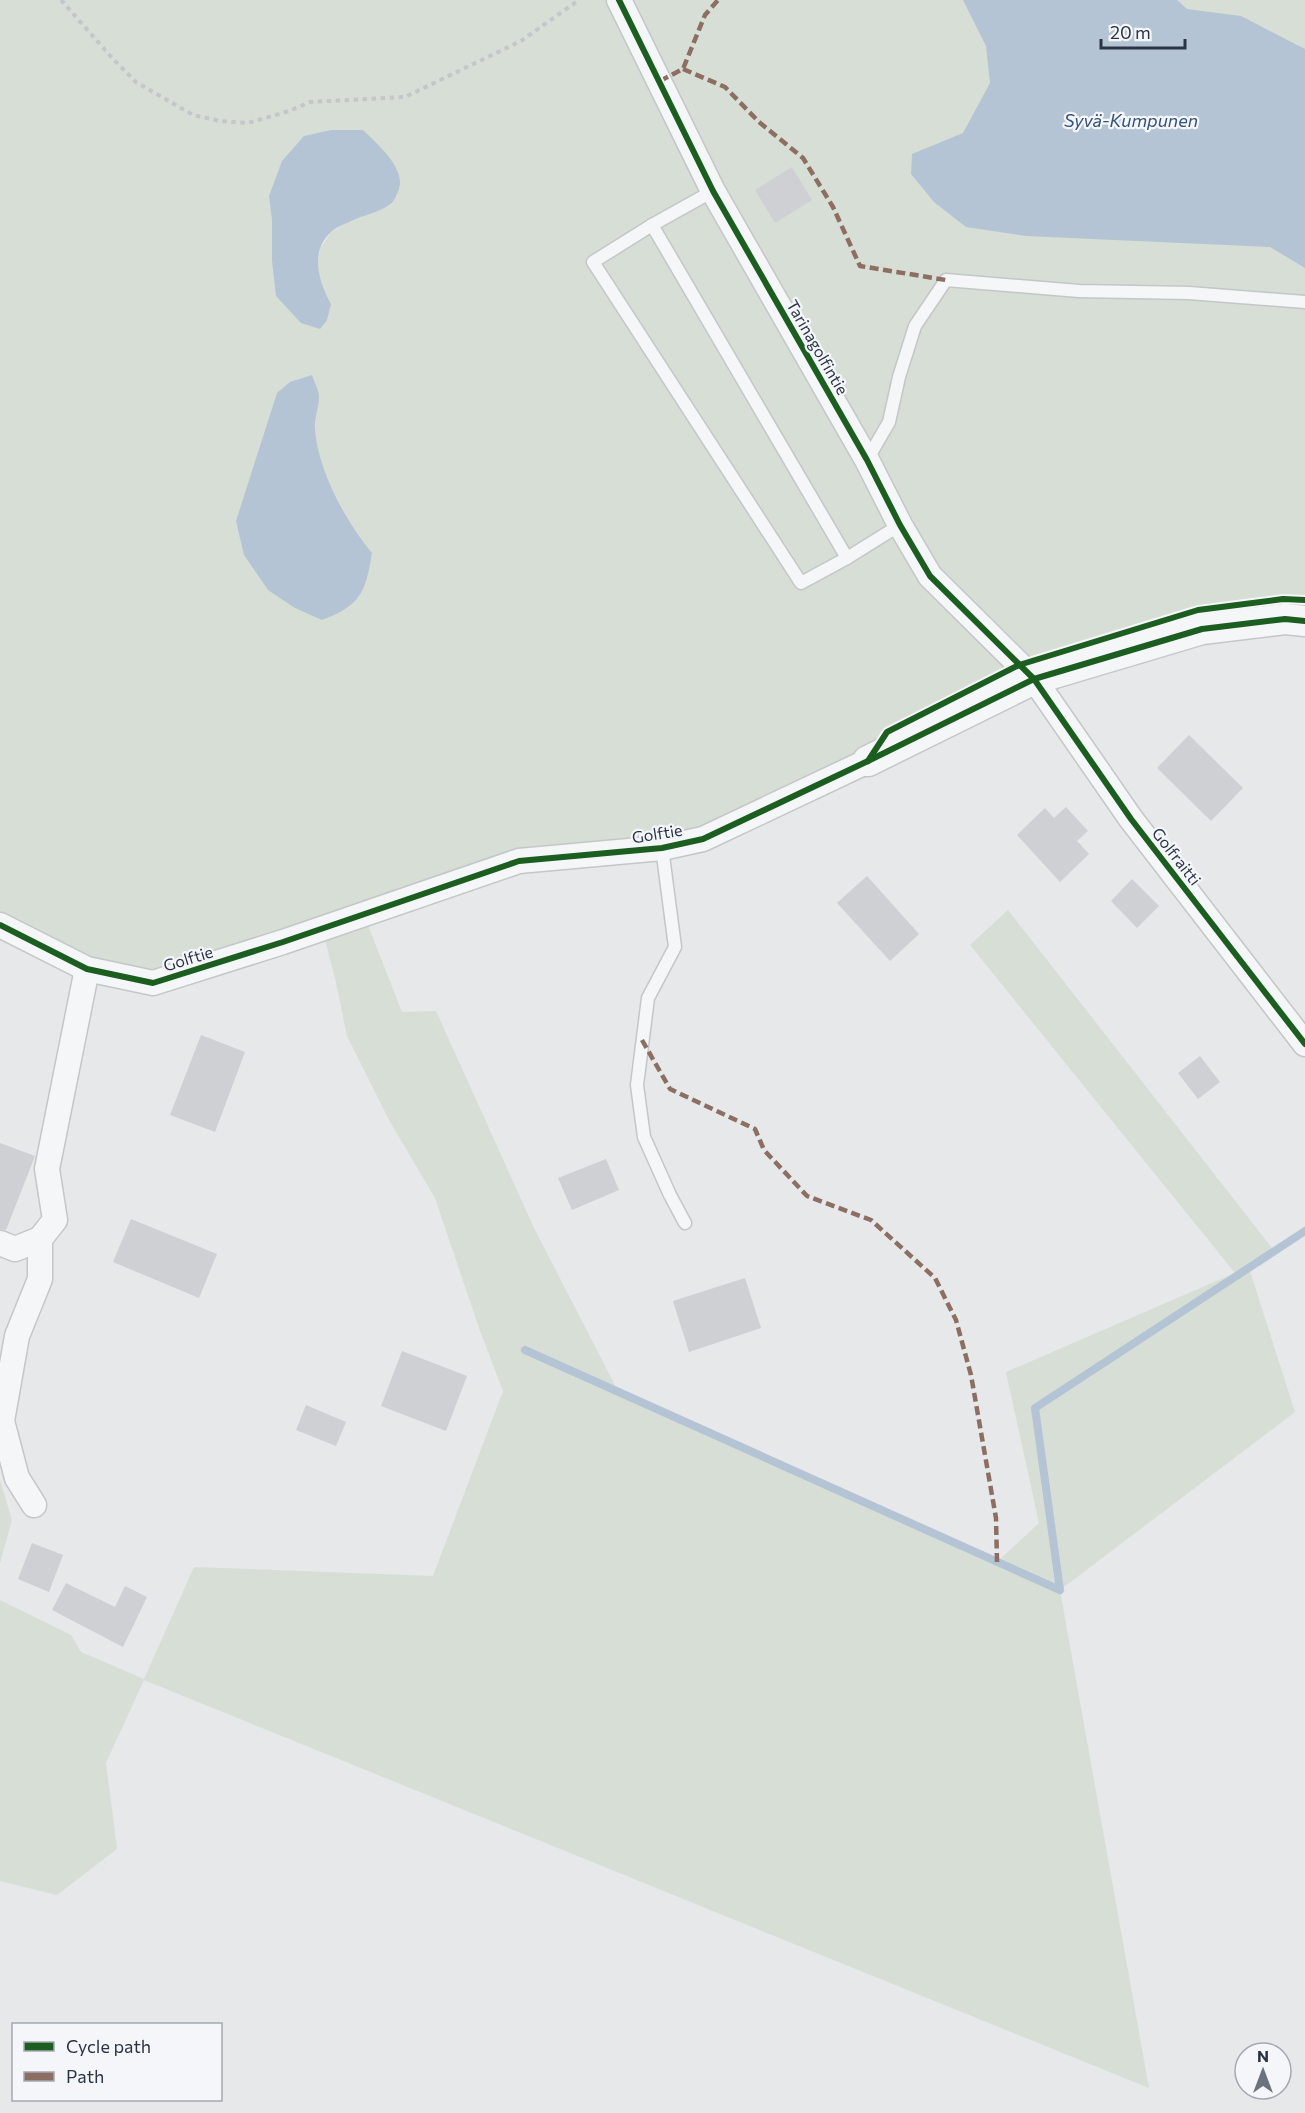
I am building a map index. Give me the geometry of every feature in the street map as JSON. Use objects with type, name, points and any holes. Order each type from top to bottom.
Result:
[{"type":"street","name":"Tarinagolfintie","points":[[619,0],[713,191],[867,460],[900,525],[930,576],[1034,679]]},
{"type":"street","name":"Golftie","points":[[0,925],[87,969],[153,983],[284,942],[519,861],[662,848],[703,839],[1034,679],[1202,629],[1285,619],[1305,621]]},
{"type":"street","name":"Golfraitti","points":[[1034,679],[1131,819],[1305,1044]]},
{"type":"street","points":[[0,1243],[15,1249],[40,1239],[55,1220],[46,1169],[87,969]]},
{"type":"street","points":[[34,1505],[17,1478],[2,1421],[17,1336],[40,1279],[40,1239]]},
{"type":"lane","points":[[713,191],[652,225],[593,262],[801,583],[900,525]]},
{"type":"lane","points":[[652,225],[847,558]]},
{"type":"lane","points":[[867,460],[889,422],[899,377],[915,326],[946,280],[1079,291],[1189,293],[1305,303]]},
{"type":"lane","points":[[662,848],[675,946],[648,998],[637,1085],[644,1137],[685,1223]]},
{"type":"path","points":[[61,0],[136,82],[193,115],[220,121],[248,123],[310,102],[405,97],[520,41],[579,0]]},
{"type":"shaded area","points":[[0,0],[1305,0],[1305,621],[1034,679],[703,839],[519,861],[364,915],[402,1012],[436,1011],[534,1228],[618,1391],[997,1562],[1039,1523],[1006,1372],[1235,1273],[970,945],[1008,910],[1276,1253],[1249,1268],[1295,1412],[1060,1590],[1149,2088],[144,1680],[106,1763],[117,1849],[57,1895],[0,1881],[0,1600],[71,1635],[81,1652],[144,1679],[194,1567],[433,1576],[503,1391],[435,1198],[389,1120],[347,1036],[322,929],[153,983],[0,925]],"holes":[[[383,150],[397,170],[400,188],[331,232],[320,249],[317,263],[321,287],[331,304],[272,261],[272,221],[269,196]],[[319,396],[315,424],[321,460],[344,511],[372,553],[368,575],[358,598],[236,521],[261,448]]]},
{"type":"shaded area","points":[[0,1480],[12,1520],[0,1563]]},
{"type":"water","name":"Syvä-Kumpunen","points":[[963,0],[1177,0],[1187,9],[1241,16],[1305,49],[1305,268],[1270,247],[1026,236],[966,227],[934,202],[911,174],[912,154],[963,133],[990,83],[986,46]]},
{"type":"water","points":[[331,130],[363,130],[390,159],[396,168],[400,185],[393,202],[380,210],[338,227],[324,240],[318,258],[318,267],[331,304],[327,320],[320,329],[301,323],[276,296],[269,196],[282,161],[304,136]]},
{"type":"water","points":[[312,375],[319,394],[315,421],[317,445],[327,478],[343,511],[372,553],[364,588],[359,596],[345,609],[322,620],[295,608],[268,590],[244,555],[236,521],[277,393],[290,382]]},
{"type":"building","points":[[792,167],[812,200],[775,223],[755,190]]},
{"type":"building","points":[[1189,735],[1243,788],[1211,821],[1157,768]]},
{"type":"building","points":[[1066,807],[1088,831],[1077,841],[1089,854],[1060,882],[1017,835],[1045,808],[1054,818]]},
{"type":"building","points":[[867,876],[919,934],[890,961],[837,903]]},
{"type":"building","points":[[1132,879],[1159,906],[1137,928],[1111,901]]},
{"type":"building","points":[[201,1035],[245,1052],[215,1132],[170,1115]]},
{"type":"building","points":[[1200,1056],[1220,1082],[1198,1099],[1178,1073]]},
{"type":"building","points":[[0,1143],[35,1156],[6,1230],[0,1229]]},
{"type":"building","points":[[606,1159],[619,1190],[572,1210],[558,1178]]},
{"type":"building","points":[[131,1219],[217,1254],[199,1298],[113,1262]]},
{"type":"building","points":[[745,1278],[761,1328],[689,1352],[673,1301]]},
{"type":"building","points":[[402,1351],[467,1376],[446,1431],[381,1406]]},
{"type":"building","points":[[306,1405],[346,1422],[336,1446],[296,1430]]},
{"type":"building","points":[[32,1543],[63,1555],[49,1592],[18,1579]]},
{"type":"building","points":[[66,1583],[115,1607],[125,1586],[147,1597],[123,1647],[52,1610]]},
{"type":"waterway","points":[[525,1350],[1060,1590],[1035,1408],[1305,1231]]},
{"type":"marked path","points":[[660,81],[683,69],[705,15],[718,0]]},
{"type":"marked path","points":[[683,69],[725,87],[759,122],[803,158],[833,207],[860,266],[946,280]]},
{"type":"marked path","points":[[642,1040],[670,1089],[755,1129],[764,1150],[807,1196],[871,1220],[935,1278],[956,1320],[971,1375],[996,1518],[997,1562]]},
{"type":"cycle path","points":[[619,0],[713,191],[867,460],[900,525],[930,576],[1034,679],[1131,819],[1305,1044]]},
{"type":"cycle path","points":[[868,761],[887,732],[1019,665],[1198,610],[1283,599],[1305,600]]},
{"type":"cycle path","points":[[0,925],[87,969],[153,983],[283,942],[519,861],[662,848],[703,839],[1034,679],[1202,629],[1285,619],[1305,621]]}]
